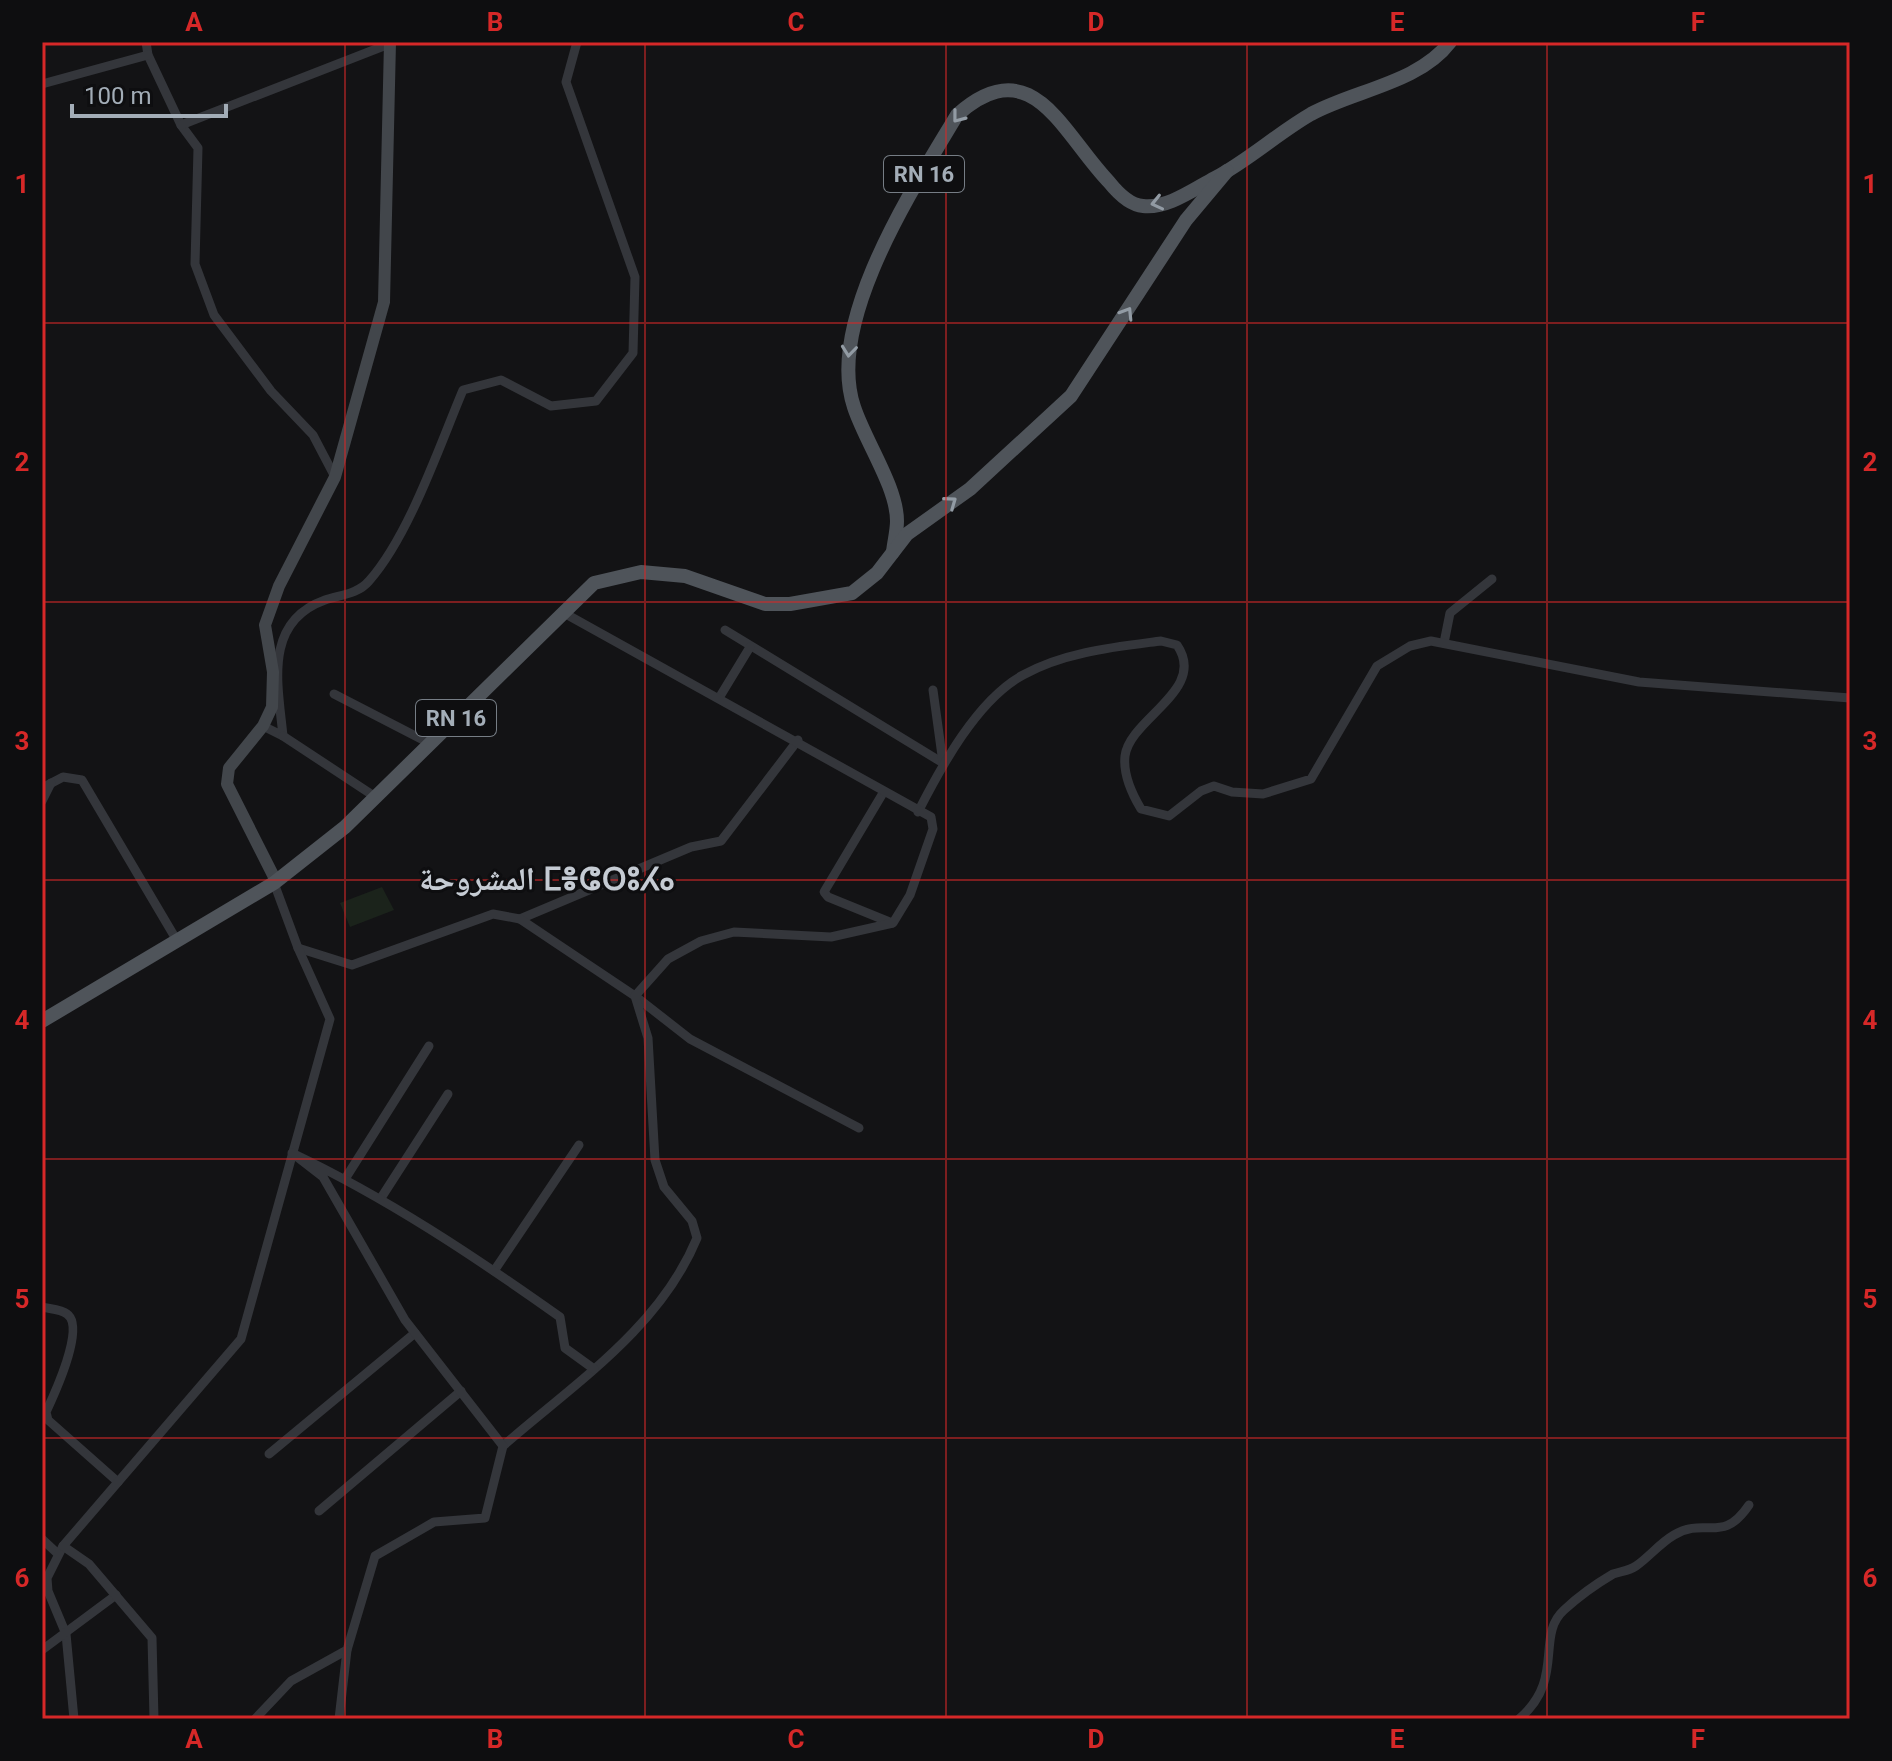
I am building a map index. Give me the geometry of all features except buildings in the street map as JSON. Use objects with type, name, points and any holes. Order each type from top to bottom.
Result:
[{"type":"main road","name":"RN 16","points":[[42,1021],[275,882],[345,827],[594,583],[641,572],[685,576],[765,604],[790,604],[852,593],[877,573],[907,534],[970,489],[1071,396],[1186,220],[1227,171],[1261,144],[1314,113],[1412,72],[1442,52],[1450,42]]},
{"type":"main road","points":[[275,882],[227,784],[229,768],[263,726],[272,707],[273,672],[265,625],[279,586],[335,477],[384,302],[390,43]]},
{"type":"main road","name":"RN 16","points":[[893,552],[897,521],[893,499],[853,404],[848,368],[852,327],[870,274],[957,115],[977,97],[994,90],[1012,88],[1031,94],[1047,107],[1120,195],[1139,207],[1157,206],[1227,171]]},
{"type":"street","points":[[146,42],[148,55],[181,125],[198,148],[195,264],[214,315],[271,391],[313,435],[335,477]]},
{"type":"street","points":[[283,736],[275,667],[285,631],[296,616],[322,601],[360,589],[368,582],[399,535],[463,390],[501,380],[551,406],[596,401],[633,353],[635,277],[566,82],[577,42]]},
{"type":"street","points":[[181,125],[390,43]]},
{"type":"street","points":[[42,84],[148,55]]},
{"type":"street","points":[[1444,643],[1450,613],[1492,579]]},
{"type":"street","points":[[564,613],[798,740],[883,793],[931,817],[933,829],[910,895],[893,923],[831,937],[734,932],[701,941],[668,959],[635,996]]},
{"type":"street","points":[[725,630],[943,763]]},
{"type":"street","points":[[918,812],[943,763],[982,712],[1019,676],[1049,662],[1161,641],[1177,645],[1183,666],[1172,697],[1131,740],[1125,753],[1125,769],[1141,809],[1169,816],[1201,791],[1214,786],[1263,794],[1288,789],[1311,779],[1377,666],[1410,646],[1431,641],[1639,682],[1850,698]]},
{"type":"street","points":[[719,698],[750,647]]},
{"type":"street","points":[[933,690],[943,763]]},
{"type":"street","points":[[334,694],[429,743]]},
{"type":"street","points":[[263,726],[374,796]]},
{"type":"street","points":[[520,919],[691,847],[721,841],[730,835],[798,740]]},
{"type":"street","points":[[42,801],[46,786],[63,777],[82,780],[176,939]]},
{"type":"street","points":[[883,793],[824,892],[828,897],[893,923]]},
{"type":"street","points":[[74,1719],[66,1634],[48,1591],[47,1578],[61,1550],[241,1339],[330,1019],[298,948],[275,882]]},
{"type":"street","points":[[298,948],[352,965],[493,914],[520,919],[635,996],[700,1045],[859,1128]]},
{"type":"street","points":[[339,1719],[347,1650],[375,1556],[434,1522],[485,1518],[503,1446],[594,1369],[651,1314],[697,1238],[692,1221],[664,1187],[655,1160],[648,1038],[635,996]]},
{"type":"street","points":[[345,1179],[429,1046]]},
{"type":"street","points":[[381,1198],[448,1094]]},
{"type":"street","points":[[494,1271],[579,1145]]},
{"type":"street","points":[[292,1153],[381,1198],[560,1317],[565,1348],[594,1369]]},
{"type":"street","points":[[292,1153],[323,1177],[415,1333],[503,1446]]},
{"type":"street","points":[[42,1307],[71,1316],[74,1331],[46,1412],[48,1420],[118,1482]]},
{"type":"street","points":[[269,1454],[415,1333]]},
{"type":"street","points":[[319,1511],[461,1391]]},
{"type":"street","points":[[1519,1719],[1533,1707],[1543,1690],[1548,1676],[1550,1634],[1561,1612],[1604,1580],[1637,1565],[1673,1535],[1685,1530],[1735,1524],[1749,1505]]},
{"type":"street","points":[[42,1539],[89,1564],[152,1638],[154,1719]]},
{"type":"street","points":[[42,1650],[116,1595]]},
{"type":"street","points":[[255,1719],[291,1681],[347,1650]]},
{"type":"shaded area","points":[[382,887],[394,910],[350,927],[340,903]]},
{"type":"district","name":"المشروحة ⵎⴻⵛⵔⵓⵃⴰ","points":[[547,879]]}]
